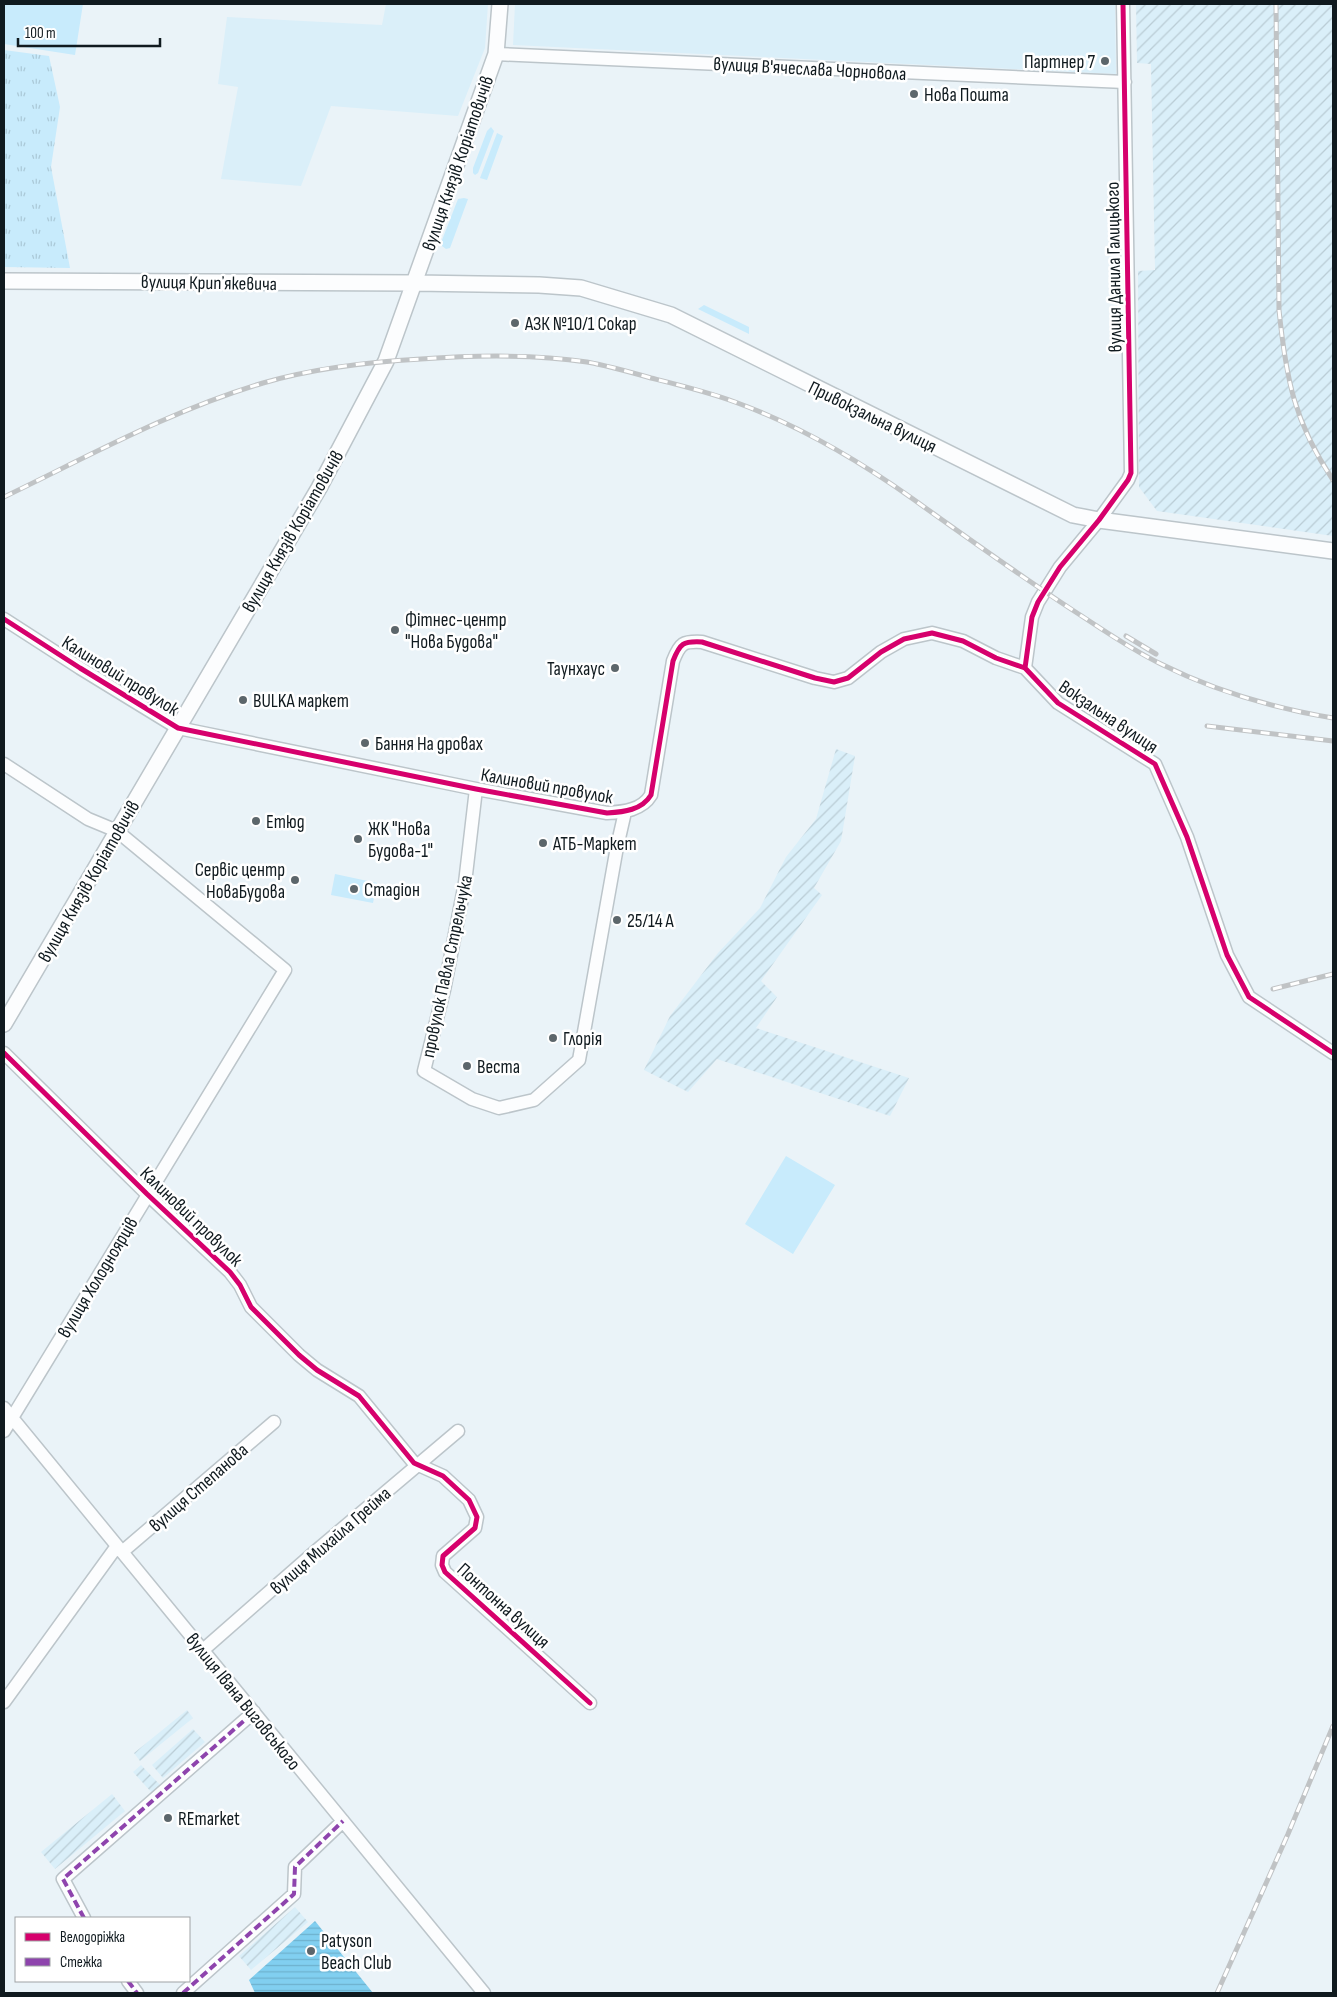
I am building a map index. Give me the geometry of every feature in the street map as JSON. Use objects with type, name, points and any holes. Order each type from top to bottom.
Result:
[{"type":"main road","name":"вулиця Князів Коріатовичів","points":[[4,1024],[320,488],[386,361],[496,54],[500,4]]},
{"type":"main road","name":"вулиця Крипʼякевича","points":[[4,282],[415,283]]},
{"type":"main road","name":"Привокзальна вулиця","points":[[415,283],[539,285],[580,288],[671,315],[1073,515],[1333,551]]},
{"type":"street","name":"вулиця Данила Галицького","points":[[1099,520],[1131,473],[1123,4]]},
{"type":"street","name":"вулиця В'ячеслава Чорновола","points":[[496,54],[1125,82]]},
{"type":"street","points":[[1025,668],[1032,618],[1038,602],[1060,567],[1099,520]]},
{"type":"street","name":"Калиновий провулок","points":[[4,618],[80,668],[178,728],[607,813],[625,812],[647,802],[651,795],[673,661],[678,648],[688,642],[702,642],[815,678],[834,682],[848,678],[881,652],[904,639],[932,633],[963,641],[996,658],[1025,668]]},
{"type":"street","name":"Вокзальна вулиця","points":[[1025,668],[1058,703],[1155,764],[1187,837],[1227,955],[1249,997],[1333,1053]]},
{"type":"street","points":[[4,764],[88,819],[117,831]]},
{"type":"street","name":"провулок Павла Стрельчука","points":[[476,788],[465,883],[444,990],[424,1071],[472,1100],[498,1108],[534,1100],[579,1060],[617,846],[625,812]]},
{"type":"street","name":"вулиця Холодноярців","points":[[4,1431],[8,1413],[147,1194],[285,970],[117,831]]},
{"type":"street","name":"Калиновий провулок","points":[[4,1053],[147,1194],[230,1272],[240,1285],[251,1307],[293,1350],[317,1370],[359,1396],[414,1464],[418,1465]]},
{"type":"street","name":"вулиця Івана Виговського","points":[[8,1413],[484,1993]]},
{"type":"street","name":"вулиця Степанова","points":[[4,1702],[119,1549],[274,1422]]},
{"type":"street","name":"вулиця Михайла Грейма","points":[[203,1650],[316,1550],[458,1431]]},
{"type":"street","name":"Понтонна вулиця","points":[[418,1465],[435,1471],[451,1482],[469,1500],[478,1517],[471,1533],[443,1556],[442,1565],[446,1574],[590,1703]]},
{"type":"street","points":[[83,1917],[63,1879],[254,1712]]},
{"type":"street","points":[[183,1993],[294,1894],[295,1867],[343,1821]]},
{"type":"street","points":[[129,1982],[138,1993]]},
{"type":"shaded area","points":[[386,4],[488,4],[485,48],[458,116],[331,106],[301,186],[221,179],[238,87],[218,84],[227,17],[382,25]]},
{"type":"shaded area","points":[[515,4],[1115,4],[1116,74],[513,45]]},
{"type":"shaded area","points":[[1136,4],[1333,4],[1333,536],[1157,511],[1139,487],[1138,271],[1155,270],[1151,64],[1137,63]]},
{"type":"shaded area","points":[[836,749],[855,756],[841,841],[814,888],[822,895],[761,981],[777,997],[756,1028],[909,1078],[890,1116],[717,1059],[688,1092],[644,1070],[670,1016],[718,953],[760,908],[786,857],[816,819]]},
{"type":"shaded area","points":[[187,1710],[193,1718],[140,1761],[134,1753]]},
{"type":"shaded area","points":[[193,1729],[205,1742],[163,1778],[152,1765]]},
{"type":"shaded area","points":[[141,1765],[161,1786],[153,1794],[133,1772]]},
{"type":"shaded area","points":[[112,1794],[125,1811],[55,1869],[41,1852]]},
{"type":"shaded area","points":[[295,1907],[308,1922],[251,1970],[239,1956]]},
{"type":"green space","points":[[4,4],[83,4],[75,55],[4,44]]},
{"type":"green space","points":[[4,50],[49,56],[60,107],[51,167],[70,268],[4,267]]},
{"type":"green space","points":[[491,127],[494,131],[478,173],[475,175],[473,168],[487,131]]},
{"type":"green space","points":[[497,133],[503,136],[487,180],[480,178]]},
{"type":"green space","points":[[458,199],[468,199],[450,248],[446,249],[442,246],[442,240]]},
{"type":"green space","points":[[704,305],[749,327],[749,334],[698,309]]},
{"type":"green space","name":"Стадіон","points":[[335,874],[377,883],[373,903],[331,895]]},
{"type":"green space","points":[[786,1156],[835,1185],[793,1254],[745,1224]]},
{"type":"water","name":"Patyson Beach Club","points":[[315,1921],[373,1993],[255,1993],[249,1980]]},
{"type":"railway","points":[[1276,4],[1279,310],[1285,357],[1294,399],[1309,439],[1333,480]]},
{"type":"railway","points":[[4,497],[163,420],[229,394],[282,378],[321,370],[401,360],[525,356],[587,362],[714,395],[782,421],[827,444],[871,471],[1053,597],[1116,639],[1150,658],[1181,674],[1223,690],[1266,704],[1333,718]]},
{"type":"railway","points":[[1126,636],[1156,654]]},
{"type":"railway","points":[[1207,726],[1333,741]]},
{"type":"railway","points":[[1273,989],[1333,974]]},
{"type":"railway","points":[[1217,1993],[1288,1834],[1333,1726]]},
{"type":"marked path","points":[[83,1917],[63,1879],[254,1712]]},
{"type":"marked path","points":[[183,1993],[294,1894],[295,1867],[343,1821]]},
{"type":"marked path","points":[[129,1982],[137,1993]]},
{"type":"cycle path","points":[[1123,4],[1131,473],[1099,520],[1060,567],[1038,602],[1032,617],[1025,668],[1058,703],[1155,764],[1187,837],[1227,955],[1249,997],[1333,1053]]},
{"type":"cycle path","points":[[4,619],[178,728],[476,789],[607,813],[626,811],[638,807],[651,795],[673,661],[683,644],[702,642],[815,678],[834,682],[848,678],[881,652],[904,639],[932,633],[963,641],[996,658],[1025,668]]},
{"type":"cycle path","points":[[4,1053],[147,1194],[230,1272],[240,1285],[251,1307],[299,1355],[317,1370],[359,1396],[414,1463],[443,1476],[469,1500],[477,1517],[475,1528],[443,1556],[442,1565],[445,1572],[590,1703]]},
{"type":"place","name":"Партнер 7","points":[[1105,61]]},
{"type":"place","name":"Нова Пошта","points":[[914,94]]},
{"type":"place","name":"АЗК №10/1 Сокар","points":[[515,323]]},
{"type":"place","name":"Фітнес-центр \"Нова Будова\"","points":[[395,630]]},
{"type":"place","name":"Таунхаус","points":[[615,668]]},
{"type":"place","name":"BULKA маркет","points":[[243,700]]},
{"type":"place","name":"Бання На дровах","points":[[365,743]]},
{"type":"place","name":"Етюд","points":[[256,821]]},
{"type":"place","name":"ЖК \"Нова Будова-1\"","points":[[358,839]]},
{"type":"place","name":"АТБ-Маркет","points":[[543,843]]},
{"type":"place","name":"Сервіс центр НоваБудова","points":[[295,880]]},
{"type":"place","name":"Стадіон","points":[[354,889]]},
{"type":"place","name":"25/14 А","points":[[617,920]]},
{"type":"place","name":"Глорія","points":[[553,1038]]},
{"type":"place","name":"Веста","points":[[467,1066]]},
{"type":"place","name":"REmarket","points":[[168,1818]]},
{"type":"place","name":"Patyson Beach Club","points":[[311,1951]]}]
